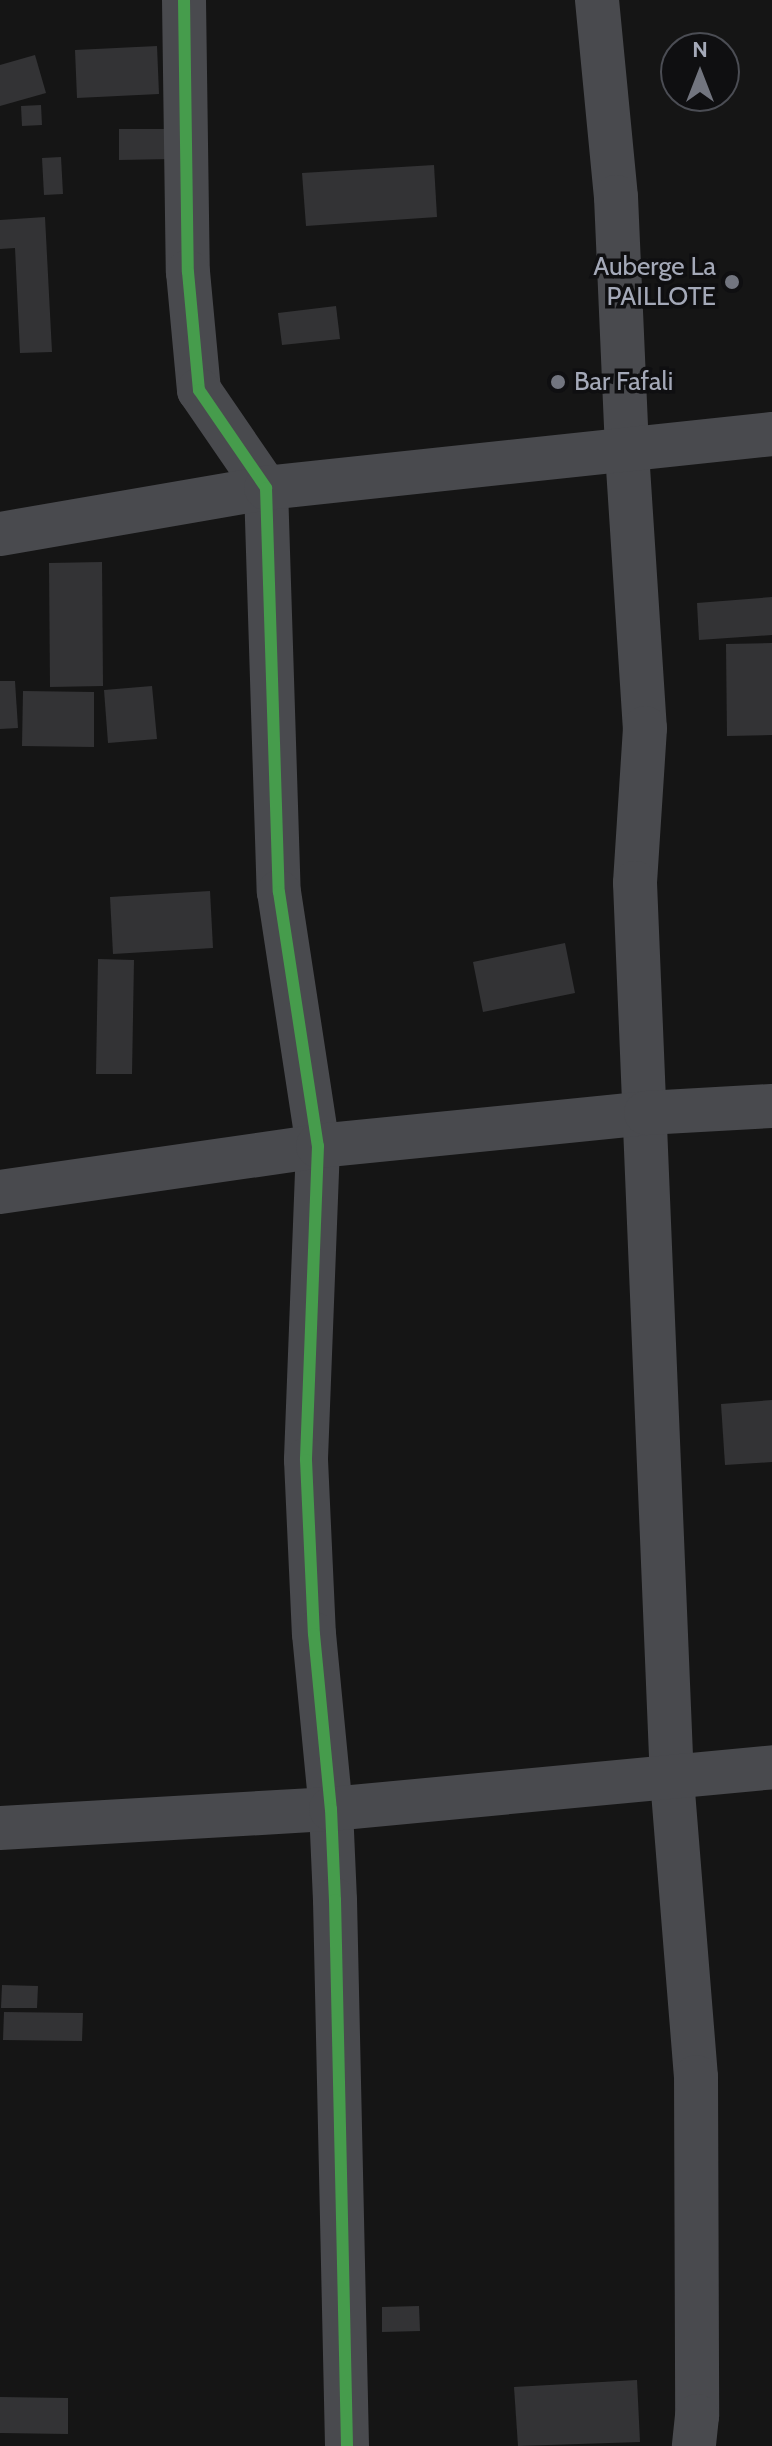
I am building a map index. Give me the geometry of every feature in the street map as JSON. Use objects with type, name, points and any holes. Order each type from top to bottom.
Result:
[{"type":"street","points":[[184,0],[188,272],[199,390],[266,488],[279,892],[318,1146],[306,1460],[314,1634],[331,1809],[347,2446]]},
{"type":"street","points":[[597,0],[616,197],[627,452],[645,728],[635,883],[672,1779],[696,2077],[697,2416],[694,2446]]},
{"type":"street","points":[[0,534],[266,488],[627,452],[772,434]]},
{"type":"street","points":[[0,1192],[318,1146],[646,1113],[772,1106]]},
{"type":"street","points":[[0,1828],[331,1809],[672,1779],[772,1767]]},
{"type":"building","points":[[157,46],[159,94],[77,98],[75,50]]},
{"type":"building","points":[[35,55],[46,93],[0,106],[0,65]]},
{"type":"building","points":[[41,105],[42,125],[22,126],[21,106]]},
{"type":"building","points":[[119,129],[171,129],[172,159],[119,160]]},
{"type":"building","points":[[61,157],[63,194],[44,195],[42,158]]},
{"type":"building","points":[[434,165],[437,217],[306,226],[302,173]]},
{"type":"building","points":[[45,217],[52,352],[20,353],[15,248],[0,249],[0,220]]},
{"type":"building","points":[[336,306],[340,339],[282,345],[278,313]]},
{"type":"building","points":[[102,562],[103,686],[50,687],[49,563]]},
{"type":"building","points":[[772,597],[772,635],[699,640],[697,603]]},
{"type":"building","points":[[772,643],[772,735],[727,736],[726,644]]},
{"type":"building","points":[[0,681],[15,681],[18,728],[0,729]]},
{"type":"building","points":[[152,686],[157,739],[108,743],[104,690]]},
{"type":"building","points":[[23,691],[94,692],[94,747],[22,746]]},
{"type":"building","points":[[210,891],[213,948],[113,954],[110,897]]},
{"type":"building","points":[[565,943],[575,993],[483,1012],[473,962]]},
{"type":"building","points":[[98,959],[134,960],[132,1074],[96,1074]]},
{"type":"building","points":[[772,1400],[772,1462],[725,1465],[721,1404]]},
{"type":"building","points":[[2,1985],[38,1986],[37,2008],[1,2008]]},
{"type":"building","points":[[4,2012],[83,2013],[82,2041],[3,2040]]},
{"type":"building","points":[[419,2306],[420,2331],[382,2332],[382,2307]]},
{"type":"building","points":[[637,2380],[640,2442],[518,2446],[514,2387]]},
{"type":"building","points":[[0,2397],[68,2398],[68,2434],[0,2433]]},
{"type":"cycle path","points":[[184,0],[188,272],[199,390],[266,488],[279,892],[318,1146],[306,1460],[314,1634],[331,1809],[335,1900],[347,2446]]},
{"type":"place","name":"Auberge La PAILLOTE","points":[[732,282]]},
{"type":"place","name":"Bar Fafali","points":[[558,382]]}]
